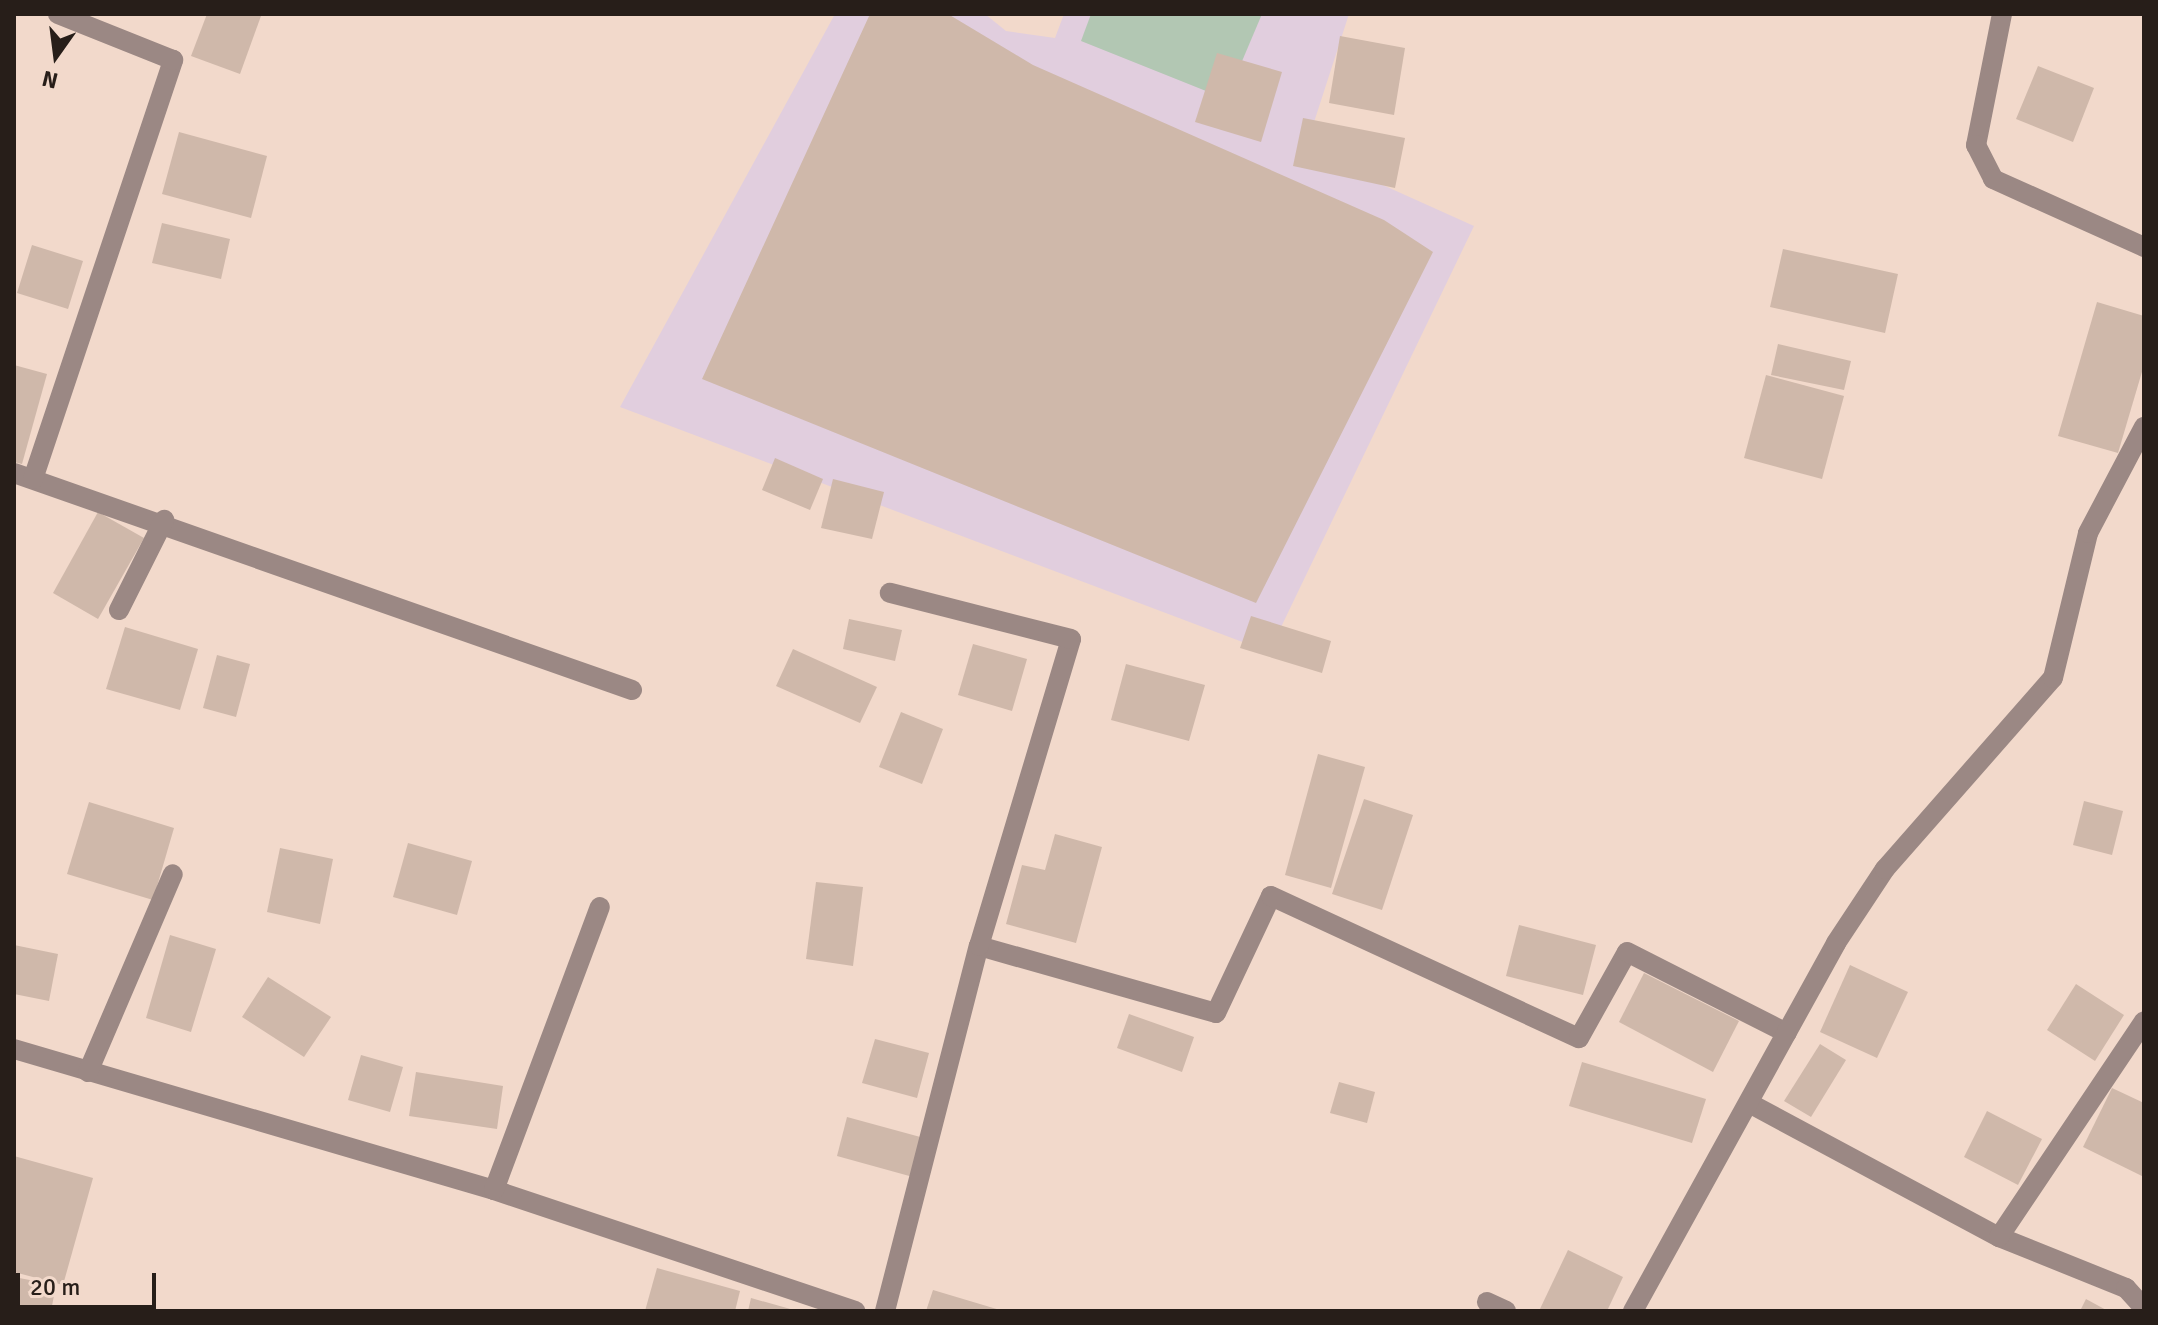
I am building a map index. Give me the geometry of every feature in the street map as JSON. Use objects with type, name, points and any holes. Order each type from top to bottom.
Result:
[{"type":"street","points":[[58,14],[173,60],[24,476],[164,520],[632,690]]},
{"type":"street","points":[[2002,14],[1976,145],[1993,179],[2144,247]]},
{"type":"street","points":[[1633,1311],[1787,1033],[1885,869],[2053,678],[2088,533],[2144,427]]},
{"type":"street","points":[[119,610],[164,520]]},
{"type":"street","points":[[885,1311],[979,946],[1071,639],[890,593]]},
{"type":"street","points":[[88,1072],[173,874]]},
{"type":"street","points":[[979,946],[1216,1013],[1271,896],[1579,1038],[1627,952],[1787,1033]]},
{"type":"street","points":[[494,1190],[600,907]]},
{"type":"street","points":[[1999,1237],[2144,1021]]},
{"type":"street","points":[[14,1049],[494,1190],[855,1311]]},
{"type":"street","points":[[1749,1103],[1999,1237],[2126,1288],[2144,1308]]},
{"type":"street","points":[[1487,1302],[1506,1311]]},
{"type":"shaded area","points":[[835,14],[985,14],[1006,31],[1055,38],[1064,14],[1349,14],[1305,150],[1474,226],[1269,652],[620,407]]},
{"type":"green space","points":[[1091,14],[1262,14],[1226,99],[1081,41]]},
{"type":"building","points":[[207,14],[261,16],[240,74],[191,56]]},
{"type":"building","points":[[870,14],[948,14],[1033,65],[1384,220],[1433,252],[1256,603],[702,379]]},
{"type":"building","points":[[1340,36],[1405,48],[1394,115],[1329,103]]},
{"type":"building","points":[[1217,53],[1282,72],[1261,142],[1195,122]]},
{"type":"building","points":[[2038,66],[2094,88],[2073,142],[2016,119]]},
{"type":"building","points":[[1303,118],[1405,138],[1395,188],[1293,166]]},
{"type":"building","points":[[179,132],[267,156],[251,218],[162,194]]},
{"type":"building","points":[[162,223],[230,239],[221,279],[152,263]]},
{"type":"building","points":[[32,245],[83,261],[68,309],[17,293]]},
{"type":"building","points":[[1783,249],[1898,274],[1885,333],[1770,307]]},
{"type":"building","points":[[2097,302],[2144,316],[2144,365],[2118,453],[2058,436]]},
{"type":"building","points":[[1778,344],[1851,361],[1844,390],[1771,375]]},
{"type":"building","points":[[14,365],[47,374],[22,464],[14,462]]},
{"type":"building","points":[[1766,375],[1844,396],[1822,479],[1744,458]]},
{"type":"building","points":[[775,458],[823,479],[810,510],[762,490]]},
{"type":"building","points":[[833,479],[884,492],[872,539],[821,528]]},
{"type":"building","points":[[98,512],[144,538],[98,619],[53,593]]},
{"type":"building","points":[[1251,616],[1331,641],[1322,673],[1240,648]]},
{"type":"building","points":[[849,619],[902,630],[895,661],[843,649]]},
{"type":"building","points":[[125,627],[198,649],[180,710],[106,689]]},
{"type":"building","points":[[973,644],[1027,659],[1012,711],[958,695]]},
{"type":"building","points":[[793,649],[877,687],[860,723],[776,686]]},
{"type":"building","points":[[217,655],[250,664],[236,717],[203,708]]},
{"type":"building","points":[[1126,664],[1205,685],[1189,741],[1111,720]]},
{"type":"building","points":[[901,712],[943,729],[922,784],[879,767]]},
{"type":"building","points":[[1318,754],[1365,767],[1331,888],[1285,875]]},
{"type":"building","points":[[1364,799],[1413,815],[1382,910],[1332,894]]},
{"type":"building","points":[[2084,801],[2123,811],[2112,855],[2073,845]]},
{"type":"building","points":[[89,802],[174,828],[153,900],[67,874]]},
{"type":"building","points":[[1055,834],[1102,847],[1076,943],[1006,924],[1022,865],[1045,870]]},
{"type":"building","points":[[408,843],[472,861],[457,915],[393,897]]},
{"type":"building","points":[[280,848],[333,859],[320,924],[267,912]]},
{"type":"building","points":[[816,882],[863,887],[853,966],[806,959]]},
{"type":"building","points":[[1519,925],[1596,945],[1583,995],[1506,976]]},
{"type":"building","points":[[170,935],[216,949],[191,1032],[146,1018]]},
{"type":"building","points":[[14,945],[58,954],[49,1001],[14,994]]},
{"type":"building","points":[[1850,965],[1908,992],[1877,1058],[1820,1032]]},
{"type":"building","points":[[1644,973],[1739,1021],[1713,1072],[1619,1022]]},
{"type":"building","points":[[268,977],[331,1017],[304,1057],[242,1017]]},
{"type":"building","points":[[2076,984],[2124,1015],[2095,1061],[2047,1030]]},
{"type":"building","points":[[1129,1014],[1194,1037],[1182,1072],[1117,1048]]},
{"type":"building","points":[[875,1039],[929,1053],[917,1098],[862,1083]]},
{"type":"building","points":[[1820,1044],[1846,1060],[1811,1117],[1784,1101]]},
{"type":"building","points":[[361,1055],[403,1067],[390,1112],[348,1100]]},
{"type":"building","points":[[1582,1062],[1706,1099],[1692,1143],[1569,1106]]},
{"type":"building","points":[[416,1072],[503,1086],[497,1129],[409,1116]]},
{"type":"building","points":[[1339,1082],[1375,1092],[1367,1123],[1330,1113]]},
{"type":"building","points":[[2112,1088],[2144,1103],[2144,1177],[2083,1147]]},
{"type":"building","points":[[1987,1111],[2042,1139],[2018,1185],[1964,1157]]},
{"type":"building","points":[[847,1117],[924,1138],[913,1177],[837,1156]]},
{"type":"building","points":[[14,1156],[93,1178],[63,1285],[14,1272]]},
{"type":"building","points":[[1568,1250],[1623,1277],[1607,1311],[1539,1311]]},
{"type":"building","points":[[657,1268],[740,1291],[735,1311],[645,1311]]},
{"type":"building","points":[[14,1277],[56,1285],[51,1311],[14,1311]]},
{"type":"building","points":[[933,1290],[1000,1310],[1000,1311],[926,1311]]},
{"type":"building","points":[[751,1298],[794,1310],[794,1311],[748,1311]]},
{"type":"building","points":[[2086,1299],[2108,1311],[2080,1311]]}]
